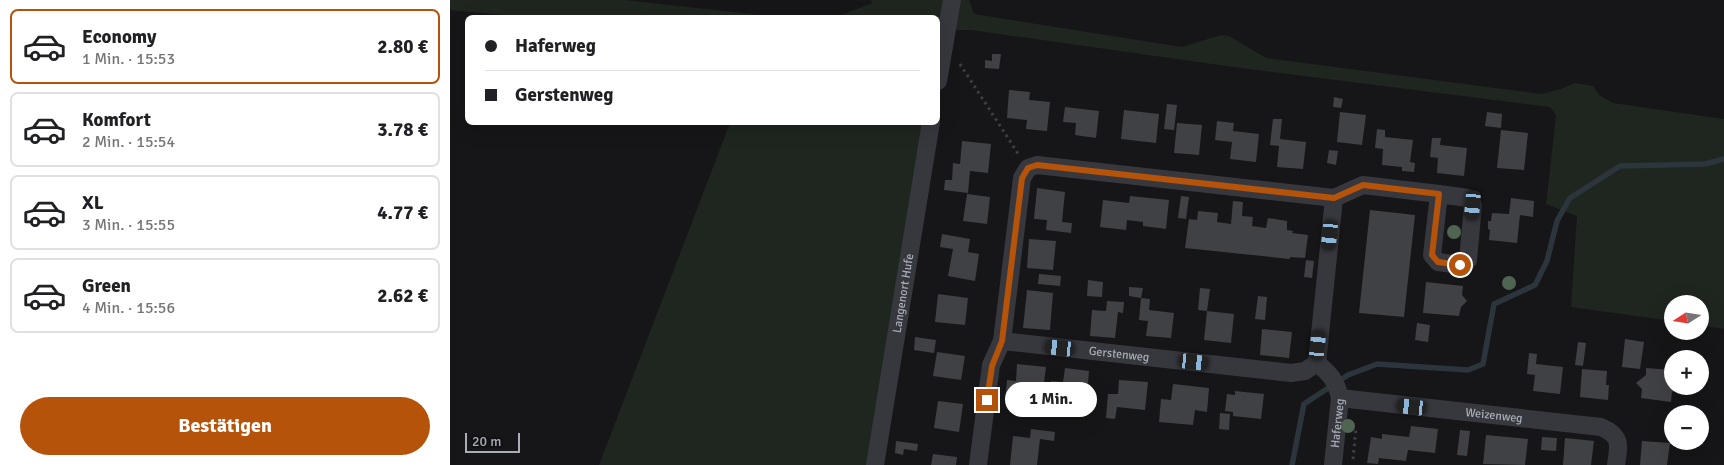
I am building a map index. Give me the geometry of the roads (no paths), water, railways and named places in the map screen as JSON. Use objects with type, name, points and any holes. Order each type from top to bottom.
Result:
[{"type":"street","points":[[940,67],[952,0]]},
{"type":"street","name":"Langenort Hufe","points":[[875,465],[931,125]]},
{"type":"street","points":[[983,460],[992,366],[1002,341],[1022,178],[1028,168],[1037,165],[1334,198],[1363,185],[1439,194]]},
{"type":"street","points":[[1317,363],[1334,198]]},
{"type":"street","name":"Gerstenweg","points":[[1002,341],[1291,373],[1305,371],[1317,363]]},
{"type":"street","name":"Haferweg","points":[[1317,363],[1331,375],[1338,388],[1340,398],[1333,465]]},
{"type":"street","name":"Weizenweg","points":[[1340,398],[1601,427],[1612,432],[1619,444],[1616,465]]},
{"type":"waterway","points":[[1292,465],[1304,404],[1348,375],[1377,364],[1468,370],[1483,364],[1494,304],[1535,285],[1547,261],[1557,221],[1570,198],[1620,166],[1705,164],[1724,159]]}]
